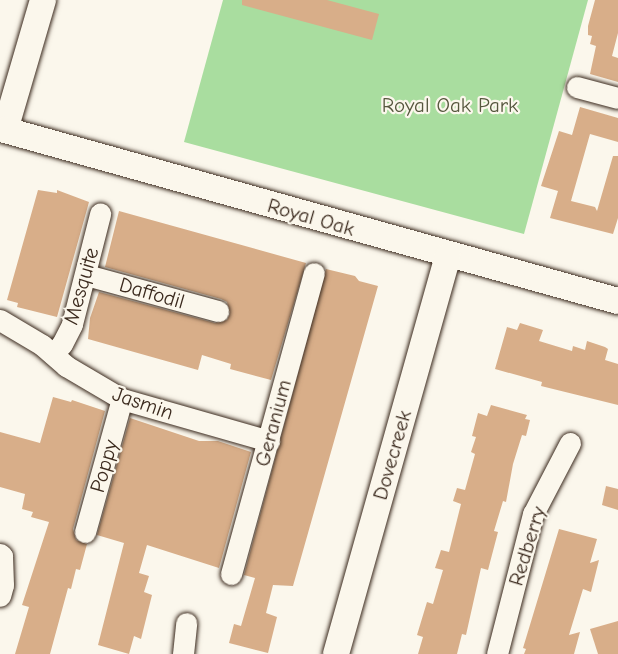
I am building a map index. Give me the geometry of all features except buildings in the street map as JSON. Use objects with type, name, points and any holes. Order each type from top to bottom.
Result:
[{"type":"street","points":[[2,135],[43,0]]},
{"type":"street","points":[[577,87],[618,98]]},
{"type":"street","name":"Royal Oak","points":[[2,135],[618,301]]},
{"type":"street","name":"Mesquite","points":[[53,354],[62,344],[72,324],[100,214]]},
{"type":"street","name":"Dovecreek","points":[[336,654],[448,256]]},
{"type":"street","name":"Geranium","points":[[231,574],[314,273]]},
{"type":"street","name":"Daffodil","points":[[86,275],[218,311]]},
{"type":"street","name":"Jasmin","points":[[0,320],[53,354],[66,366],[122,399],[268,441]]},
{"type":"street","name":"Poppy","points":[[85,532],[122,399]]},
{"type":"street","name":"Redberry","points":[[497,654],[533,514],[570,443]]},
{"type":"street","points":[[0,596],[3,585],[1,555]]},
{"type":"street","points":[[183,654],[186,623]]},
{"type":"green space","name":"Royal Oak Park","points":[[223,0],[588,0],[524,234],[184,142]]}]
